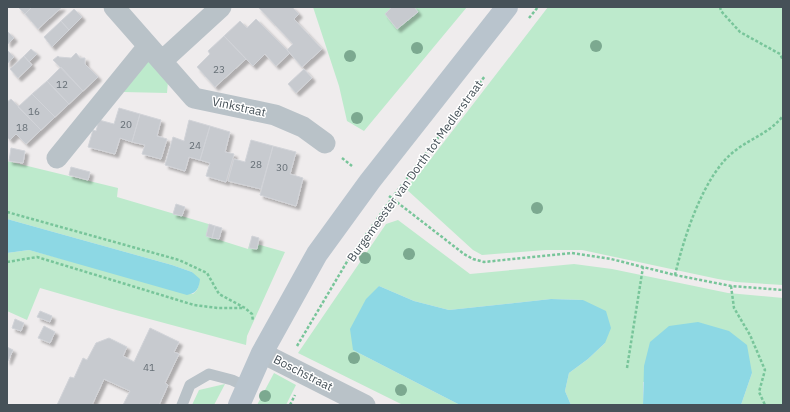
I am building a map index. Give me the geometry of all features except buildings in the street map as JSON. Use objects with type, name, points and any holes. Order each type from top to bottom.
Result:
[{"type":"street","name":"Vinkstraat","points":[[114,7],[194,98],[275,115],[303,127],[325,143]]},
{"type":"street","points":[[162,61],[222,7]]},
{"type":"street","name":"Burgemeester van Dorth tot Medlerstraat","points":[[243,396],[262,353],[326,242],[370,181],[507,7]]},
{"type":"street","points":[[57,158],[148,46]]},
{"type":"street","name":"Boschstraat","points":[[262,353],[365,405]]},
{"type":"lane","points":[[182,405],[190,385],[209,374],[232,380],[243,396]]},
{"type":"path","points":[[528,19],[538,7]]},
{"type":"path","points":[[720,7],[721,11],[740,32],[780,54],[783,60]]},
{"type":"path","name":"Burgemeester van Dorth tot Medlerstraat","points":[[295,349],[348,260],[392,198],[486,75]]},
{"type":"path","points":[[675,275],[680,252],[701,198],[717,168],[735,150],[772,129],[783,116]]},
{"type":"path","points":[[392,198],[464,254],[473,259],[484,262],[572,253],[611,259],[675,275],[732,286],[783,290]]},
{"type":"path","points":[[7,212],[180,260],[207,273],[219,294],[252,314],[253,326]]},
{"type":"path","points":[[7,262],[37,257],[194,305],[218,308],[244,308]]},
{"type":"path","points":[[627,368],[643,267]]},
{"type":"path","points":[[732,286],[734,308],[750,335],[765,370],[759,392],[765,405]]},
{"type":"green space","points":[[313,7],[467,7],[364,131],[347,121],[339,86]]},
{"type":"green space","points":[[548,7],[783,7],[783,285],[736,282],[718,279],[582,250],[546,250],[482,255],[473,250],[405,188],[420,173]]},
{"type":"green space","points":[[150,57],[168,81],[167,93],[123,92]]},
{"type":"green space","points":[[7,161],[118,188],[117,197],[212,225],[210,237],[248,249],[250,242],[285,252],[247,336],[246,345],[40,288],[27,320],[7,311],[7,253],[29,250],[193,294],[197,290],[199,284],[192,272],[172,265],[7,219]]},
{"type":"green space","points":[[398,220],[470,274],[574,264],[612,269],[728,293],[783,298],[783,405],[741,405],[752,373],[643,382],[643,405],[571,405],[565,391],[569,373],[588,359],[605,343],[583,300],[551,299],[449,310],[414,301],[379,286],[353,350],[460,405],[403,405],[298,353],[386,224]]},
{"type":"green space","points":[[274,373],[296,385],[286,405],[257,405]]},
{"type":"green space","points":[[225,384],[214,405],[192,405],[199,390]]},
{"type":"water","points":[[7,219],[172,265],[192,272],[200,279],[199,285],[197,290],[187,295],[29,250],[7,253]]},
{"type":"water","points":[[379,286],[414,301],[449,310],[551,299],[583,300],[606,311],[611,328],[605,343],[588,359],[569,373],[565,391],[571,405],[460,405],[353,350],[350,329],[366,299]]},
{"type":"water","points":[[698,322],[729,331],[747,345],[752,373],[741,405],[643,405],[644,366],[650,342],[669,326]]}]
